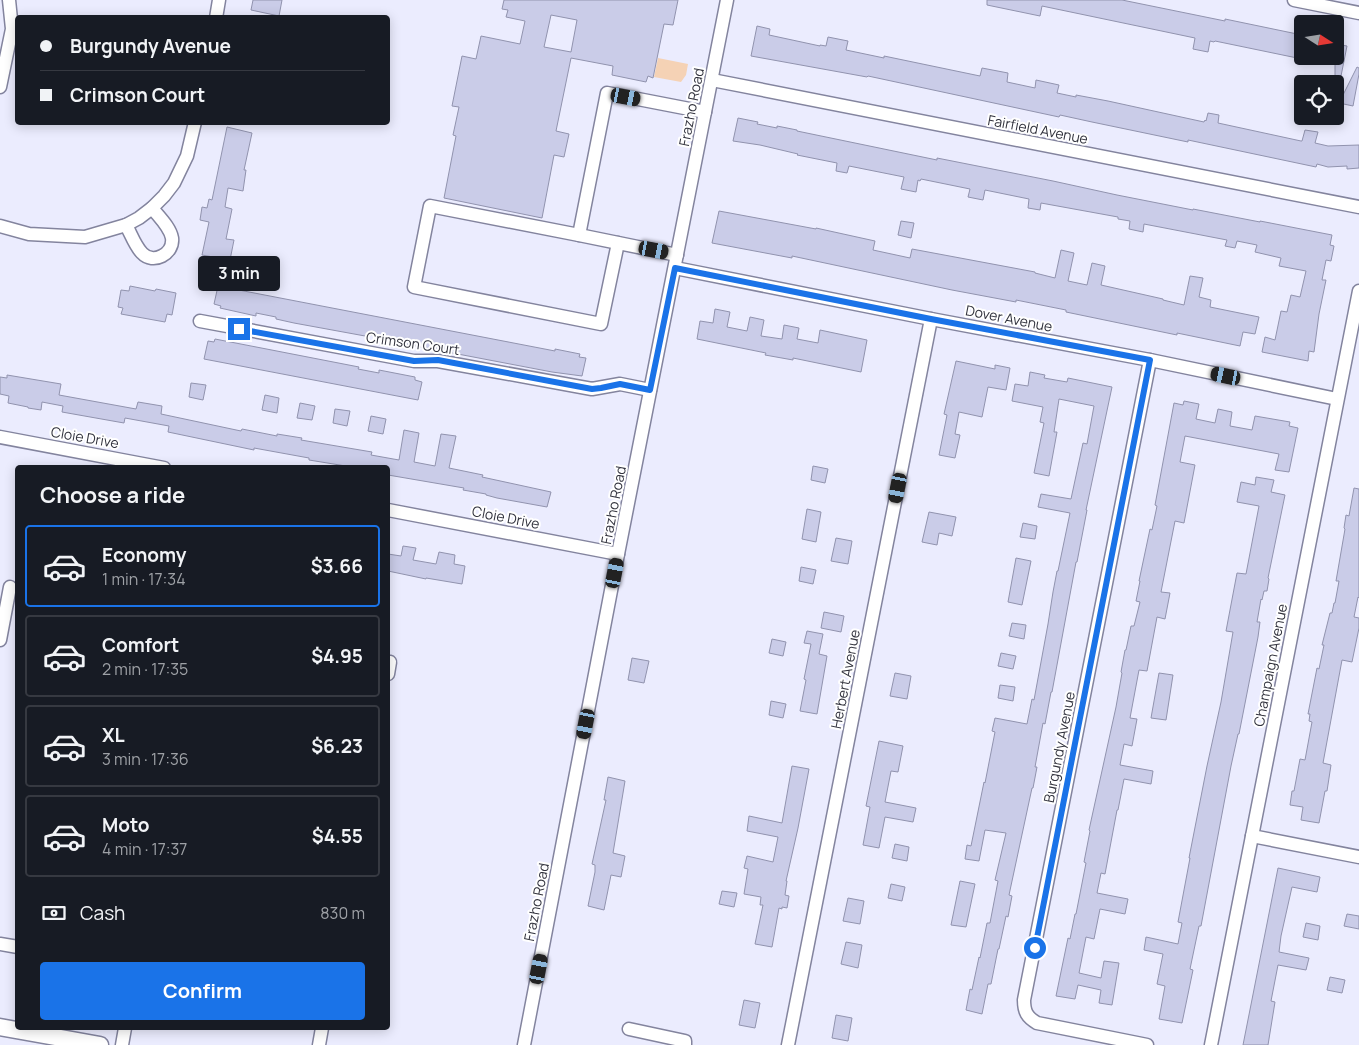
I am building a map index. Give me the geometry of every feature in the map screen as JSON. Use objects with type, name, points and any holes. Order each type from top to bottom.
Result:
[{"type":"main road","points":[[0,1027],[15,1028]]},
{"type":"main road","points":[[43,1031],[66,1042],[97,1045]]},
{"type":"street","points":[[0,87],[12,29],[9,0]]},
{"type":"street","points":[[216,15],[219,0]]},
{"type":"street","name":"Frazho Road","points":[[524,1045],[650,390],[728,0]]},
{"type":"street","points":[[1294,0],[1359,14]]},
{"type":"street","name":"Fairfield Avenue","points":[[712,80],[1359,207]]},
{"type":"street","points":[[579,235],[607,93],[705,112]]},
{"type":"street","points":[[0,226],[29,234],[85,237],[126,225],[152,208],[169,190],[182,169],[189,150],[194,125]]},
{"type":"street","points":[[618,243],[602,324],[414,287],[430,206],[579,235],[677,255]]},
{"type":"street","points":[[126,225],[143,254],[152,258],[164,255],[170,248],[172,239],[167,227],[152,208]]},
{"type":"street","name":"Dover Avenue","points":[[675,268],[1338,398]]},
{"type":"street","name":"Champaign Avenue","points":[[1211,1045],[1359,291]]},
{"type":"street","name":"Herbert Avenue","points":[[788,1045],[931,319]]},
{"type":"street","name":"Crimson Court","points":[[200,321],[414,361],[438,360],[592,389],[620,384],[650,390]]},
{"type":"street","name":"Burgundy Avenue","points":[[1147,1045],[1037,1024],[1028,1018],[1024,1010],[1024,1000],[1150,360]]},
{"type":"street","name":"Cloie Drive","points":[[0,438],[148,465]]},
{"type":"street","name":"Cloie Drive","points":[[390,510],[618,554]]},
{"type":"street","points":[[0,640],[10,587]]},
{"type":"street","points":[[1252,836],[1359,857]]},
{"type":"street","points":[[0,944],[15,946]]},
{"type":"street","points":[[629,1028],[686,1041],[685,1045]]},
{"type":"street","points":[[122,1045],[125,1030]]},
{"type":"street","points":[[319,1045],[322,1030]]},
{"type":"shaded area","points":[[658,58],[688,64],[686,75],[681,82],[654,77]]},
{"type":"building","points":[[253,0],[282,0],[279,15],[251,10]]},
{"type":"building","points":[[504,0],[678,0],[673,25],[664,24],[653,78],[648,76],[646,82],[612,75],[613,66],[571,58],[556,131],[569,134],[564,157],[554,155],[542,218],[444,198],[456,136],[453,135],[459,107],[452,106],[462,56],[476,59],[481,36],[520,44],[525,21],[506,17],[508,10],[502,9]],"holes":[[[551,15],[577,20],[571,52],[544,47]]]},
{"type":"building","points":[[987,0],[1122,0],[1294,33],[1294,57],[1215,41],[1210,41],[1208,52],[1193,49],[1195,38],[1042,6],[1040,16],[987,5]]},
{"type":"building","points":[[757,26],[770,29],[769,35],[820,46],[826,46],[828,37],[848,41],[846,50],[980,76],[982,68],[1008,73],[1007,82],[1035,88],[1036,80],[1059,85],[1057,93],[1108,101],[1204,122],[1208,113],[1219,115],[1218,123],[1301,141],[1305,130],[1318,132],[1315,143],[1328,146],[1359,145],[1359,168],[1347,169],[1347,166],[1328,167],[1317,164],[1316,167],[1060,115],[1059,117],[868,76],[751,56]]},
{"type":"building","points":[[1344,46],[1347,46],[1344,61]]},
{"type":"building","points":[[1335,65],[1343,65],[1341,75],[1335,75]]},
{"type":"building","points":[[1357,67],[1359,68],[1353,106],[1344,104],[1344,93]]},
{"type":"building","points":[[738,118],[758,122],[757,124],[797,130],[937,160],[937,158],[1193,210],[1332,235],[1330,245],[1334,246],[1331,261],[1326,260],[1322,280],[1326,280],[1314,352],[1309,351],[1308,361],[1262,352],[1265,337],[1275,340],[1281,311],[1287,312],[1291,295],[1300,297],[1306,271],[1279,266],[1281,258],[1255,252],[1257,245],[1237,241],[1235,248],[1225,246],[1227,240],[1144,224],[1143,232],[1129,229],[1130,221],[1118,219],[1118,217],[1041,203],[1040,210],[1028,208],[1029,199],[985,190],[983,200],[968,197],[970,189],[921,179],[920,181],[918,180],[916,192],[901,189],[904,177],[849,166],[847,173],[836,171],[837,163],[760,145],[733,141]]},
{"type":"building","points":[[227,127],[252,133],[244,170],[246,170],[243,191],[228,188],[225,207],[232,209],[226,239],[234,240],[230,260],[202,255],[209,222],[200,220],[202,207],[207,208],[209,199],[212,200]]},
{"type":"building","points":[[719,211],[816,228],[875,241],[873,250],[910,258],[912,249],[1035,272],[1055,278],[1061,250],[1074,253],[1068,281],[1087,285],[1092,263],[1105,266],[1101,285],[1184,305],[1190,276],[1203,278],[1199,297],[1211,300],[1210,307],[1259,317],[1255,334],[1243,332],[1240,346],[1177,333],[1177,335],[1016,300],[1016,302],[792,256],[792,258],[712,243]]},
{"type":"building","points":[[901,221],[914,223],[911,238],[898,235]]},
{"type":"building","points":[[130,286],[176,293],[172,315],[167,314],[165,322],[121,314],[123,308],[118,307],[121,290],[129,291]]},
{"type":"building","points":[[218,286],[555,351],[555,349],[580,354],[579,357],[586,358],[582,376],[385,340],[386,337],[366,334],[365,336],[294,323],[256,313],[256,316],[220,308],[221,306],[214,304]]},
{"type":"building","points":[[715,309],[730,312],[727,327],[747,331],[750,317],[764,320],[761,336],[782,339],[784,325],[799,328],[797,339],[818,343],[820,330],[867,340],[861,372],[793,358],[793,360],[765,355],[766,353],[697,339],[700,321],[713,323]]},
{"type":"building","points":[[215,339],[359,367],[358,369],[379,373],[379,370],[415,377],[415,380],[422,382],[418,400],[204,359],[208,341],[214,342]]},
{"type":"building","points":[[956,361],[995,369],[995,365],[1010,368],[1006,390],[988,387],[982,417],[959,412],[955,434],[960,435],[955,458],[939,455],[947,415],[944,414]]},
{"type":"building","points":[[1030,372],[1045,375],[1044,378],[1067,382],[1068,378],[1112,387],[1086,510],[1052,692],[1045,724],[1043,723],[1033,788],[1009,895],[1012,896],[1008,917],[1006,916],[991,984],[988,984],[982,1014],[966,1010],[987,923],[990,923],[998,881],[995,880],[1006,833],[985,830],[979,861],[965,859],[967,845],[971,846],[985,783],[995,732],[992,731],[995,718],[1027,724],[1032,699],[1034,700],[1057,571],[1070,513],[1038,507],[1041,494],[1071,499],[1083,443],[1087,444],[1094,406],[1059,399],[1054,432],[1057,432],[1049,476],[1034,473],[1044,423],[1040,422],[1043,407],[1012,401],[1015,384],[1028,386]]},
{"type":"building","points":[[7,375],[61,384],[59,395],[136,409],[138,402],[162,406],[161,414],[241,431],[242,429],[277,436],[277,434],[302,438],[301,440],[372,452],[371,455],[399,460],[404,430],[419,433],[414,462],[435,466],[441,434],[456,436],[449,468],[551,492],[547,507],[497,498],[463,490],[464,488],[390,475],[390,465],[340,465],[309,460],[309,458],[254,448],[254,450],[168,432],[169,426],[125,418],[124,423],[62,412],[63,406],[42,402],[41,410],[28,408],[8,403],[9,396],[0,394],[0,377],[7,378]]},
{"type":"building","points":[[191,383],[206,385],[203,400],[189,397]]},
{"type":"building","points":[[265,395],[279,398],[277,413],[262,410]]},
{"type":"building","points":[[1184,401],[1199,404],[1196,419],[1215,423],[1218,409],[1232,412],[1230,426],[1252,430],[1255,416],[1290,422],[1289,426],[1298,428],[1289,472],[1275,470],[1279,454],[1185,436],[1180,462],[1195,465],[1184,523],[1175,521],[1161,592],[1170,593],[1165,619],[1157,617],[1147,671],[1139,670],[1130,718],[1137,719],[1132,746],[1124,744],[1120,765],[1153,771],[1151,784],[1124,779],[1105,874],[1101,873],[1097,893],[1128,899],[1125,914],[1100,909],[1094,939],[1086,937],[1079,973],[1101,978],[1104,961],[1119,963],[1112,1005],[1099,1003],[1101,990],[1078,985],[1075,999],[1056,996],[1068,938],[1070,939],[1076,914],[1086,863],[1084,862],[1089,830],[1116,707],[1125,650],[1140,602],[1136,601],[1139,581],[1157,506],[1155,505],[1174,403],[1183,405]]},
{"type":"building","points":[[300,403],[315,406],[312,420],[297,418]]},
{"type":"building","points":[[335,409],[350,411],[347,426],[333,423]]},
{"type":"building","points":[[371,416],[386,419],[383,434],[368,431]]},
{"type":"building","points":[[813,466],[828,469],[825,483],[811,480]]},
{"type":"building","points":[[1256,477],[1274,480],[1271,492],[1285,495],[1267,591],[1264,591],[1261,599],[1257,622],[1260,622],[1258,637],[1231,766],[1201,926],[1199,926],[1190,969],[1193,970],[1182,1023],[1159,1019],[1165,986],[1157,984],[1163,954],[1144,950],[1146,937],[1178,944],[1182,923],[1178,922],[1189,858],[1221,702],[1233,632],[1226,631],[1237,573],[1246,574],[1259,506],[1237,502],[1241,482],[1255,485]]},
{"type":"building","points":[[1354,488],[1359,489],[1359,598],[1354,617],[1359,618],[1359,628],[1352,662],[1342,660],[1323,763],[1331,765],[1319,823],[1301,820],[1303,807],[1290,805],[1300,759],[1305,760],[1312,722],[1309,721],[1310,714],[1308,714],[1317,668],[1319,669],[1324,645],[1322,645],[1330,613],[1332,613],[1335,603],[1339,581],[1336,581],[1346,515],[1349,516]]},
{"type":"building","points":[[807,509],[821,512],[816,542],[802,539]]},
{"type":"building","points":[[929,512],[956,517],[952,536],[939,533],[937,545],[922,542]]},
{"type":"building","points":[[1023,523],[1037,526],[1035,539],[1020,537]]},
{"type":"building","points":[[836,538],[852,541],[848,564],[831,561]]},
{"type":"building","points":[[403,546],[416,548],[413,560],[436,564],[439,552],[455,555],[454,564],[465,566],[462,584],[390,571],[390,554],[401,556]]},
{"type":"building","points":[[1016,558],[1031,561],[1022,605],[1008,602]]},
{"type":"building","points":[[801,567],[816,570],[813,584],[799,581]]},
{"type":"building","points":[[824,612],[844,616],[841,632],[821,628]]},
{"type":"building","points":[[1012,623],[1026,625],[1024,639],[1009,636]]},
{"type":"building","points":[[807,631],[823,634],[819,654],[827,656],[817,714],[800,711],[811,644],[804,643]]},
{"type":"building","points":[[772,639],[786,642],[783,656],[769,653]]},
{"type":"building","points":[[1001,653],[1016,656],[1013,669],[998,666]]},
{"type":"building","points":[[632,658],[649,661],[644,683],[628,680]]},
{"type":"building","points":[[895,673],[911,676],[907,699],[890,696]]},
{"type":"building","points":[[1159,673],[1173,675],[1166,720],[1151,718]]},
{"type":"building","points":[[1000,685],[1015,687],[1013,701],[998,698]]},
{"type":"building","points":[[771,701],[786,704],[783,718],[769,715]]},
{"type":"building","points":[[879,741],[903,746],[898,772],[891,771],[885,802],[916,808],[913,822],[885,817],[879,848],[863,845],[870,807],[866,806]]},
{"type":"building","points":[[792,766],[809,769],[786,881],[785,895],[789,896],[787,908],[779,908],[772,947],[755,944],[763,905],[760,905],[761,897],[744,894],[748,869],[744,868],[747,856],[773,862],[778,837],[747,831],[749,816],[782,823]]},
{"type":"building","points":[[608,777],[625,781],[613,853],[625,856],[621,877],[611,875],[604,910],[588,906],[595,872],[595,865],[592,864],[606,800],[604,800]]},
{"type":"building","points":[[895,844],[909,847],[907,861],[892,858]]},
{"type":"building","points":[[1278,868],[1320,877],[1317,892],[1292,887],[1281,936],[1279,952],[1309,958],[1306,970],[1278,965],[1271,1001],[1275,1002],[1268,1045],[1243,1045]]},
{"type":"building","points":[[960,881],[975,884],[966,927],[951,925]]},
{"type":"building","points":[[891,884],[905,887],[902,901],[888,898]]},
{"type":"building","points":[[722,891],[737,893],[734,907],[719,904]]},
{"type":"building","points":[[848,898],[864,901],[860,924],[843,921]]},
{"type":"building","points":[[1347,914],[1359,916],[1359,929],[1344,926]]},
{"type":"building","points":[[1306,923],[1320,926],[1318,940],[1303,937]]},
{"type":"building","points":[[846,942],[862,945],[858,968],[841,964]]},
{"type":"building","points":[[1330,977],[1345,980],[1342,993],[1327,990]]},
{"type":"building","points":[[744,1000],[760,1003],[755,1028],[739,1025]]},
{"type":"building","points":[[836,1015],[852,1018],[848,1041],[832,1038]]},
{"type":"route","points":[[239,329],[414,361],[438,360],[592,389],[620,384],[650,390],[675,268],[1150,360],[1035,948]]}]
